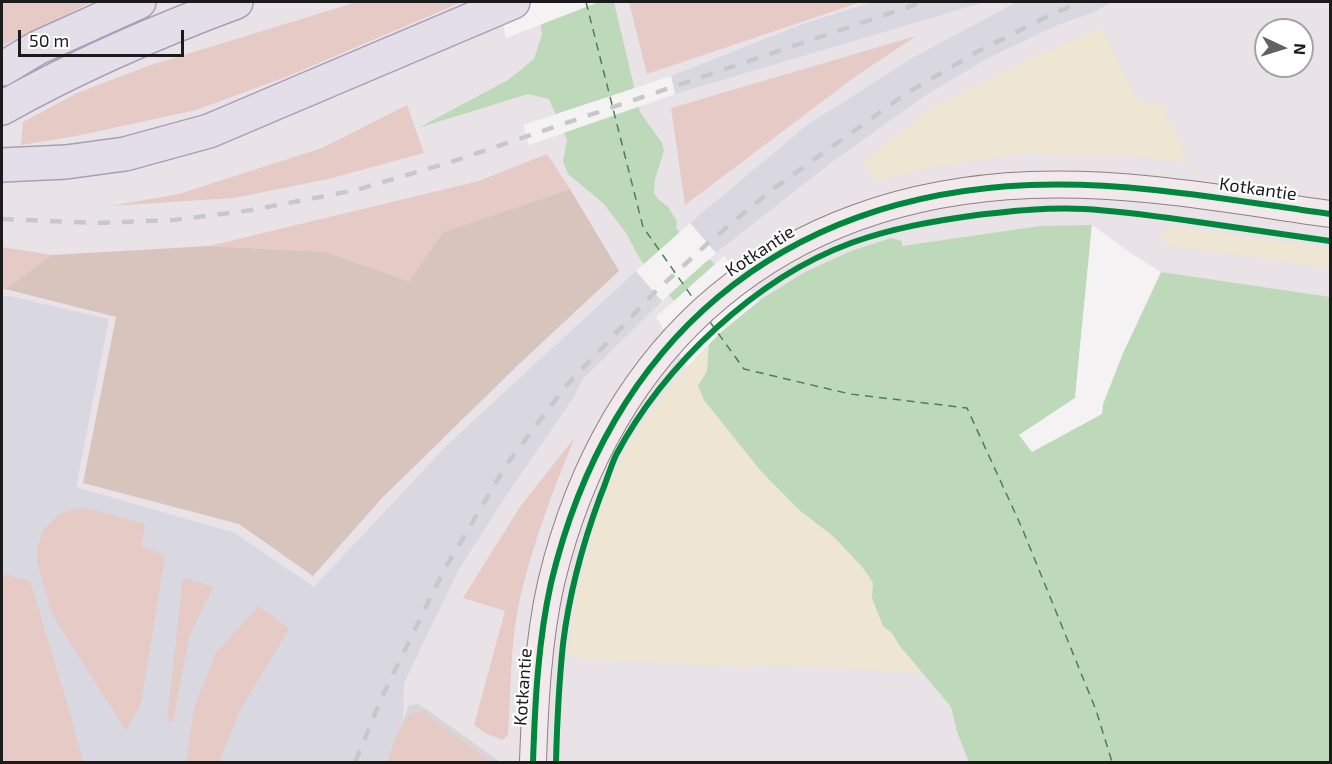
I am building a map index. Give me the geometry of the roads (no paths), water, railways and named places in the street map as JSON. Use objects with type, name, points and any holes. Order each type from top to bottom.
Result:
[{"type":"highway","points":[[2,69],[37,48],[139,2]]},
{"type":"highway","points":[[2,108],[49,81],[152,34],[236,2]]},
{"type":"highway","points":[[2,165],[66,162],[125,154],[209,131],[507,4]]},
{"type":"street","name":"Kotkantie","points":[[533,762],[542,639],[551,585],[581,489],[601,444],[641,378],[671,341],[742,279],[797,243],[845,221],[931,196],[976,190],[1029,185],[1094,185],[1171,192],[1330,214]]},
{"type":"railway","points":[[2,219],[97,223],[174,220],[252,210],[356,190],[451,162],[923,2]]},
{"type":"railway","points":[[355,762],[382,697],[444,570],[507,464],[566,386],[655,292],[708,243],[773,189],[907,93],[977,52],[1081,2]]}]
